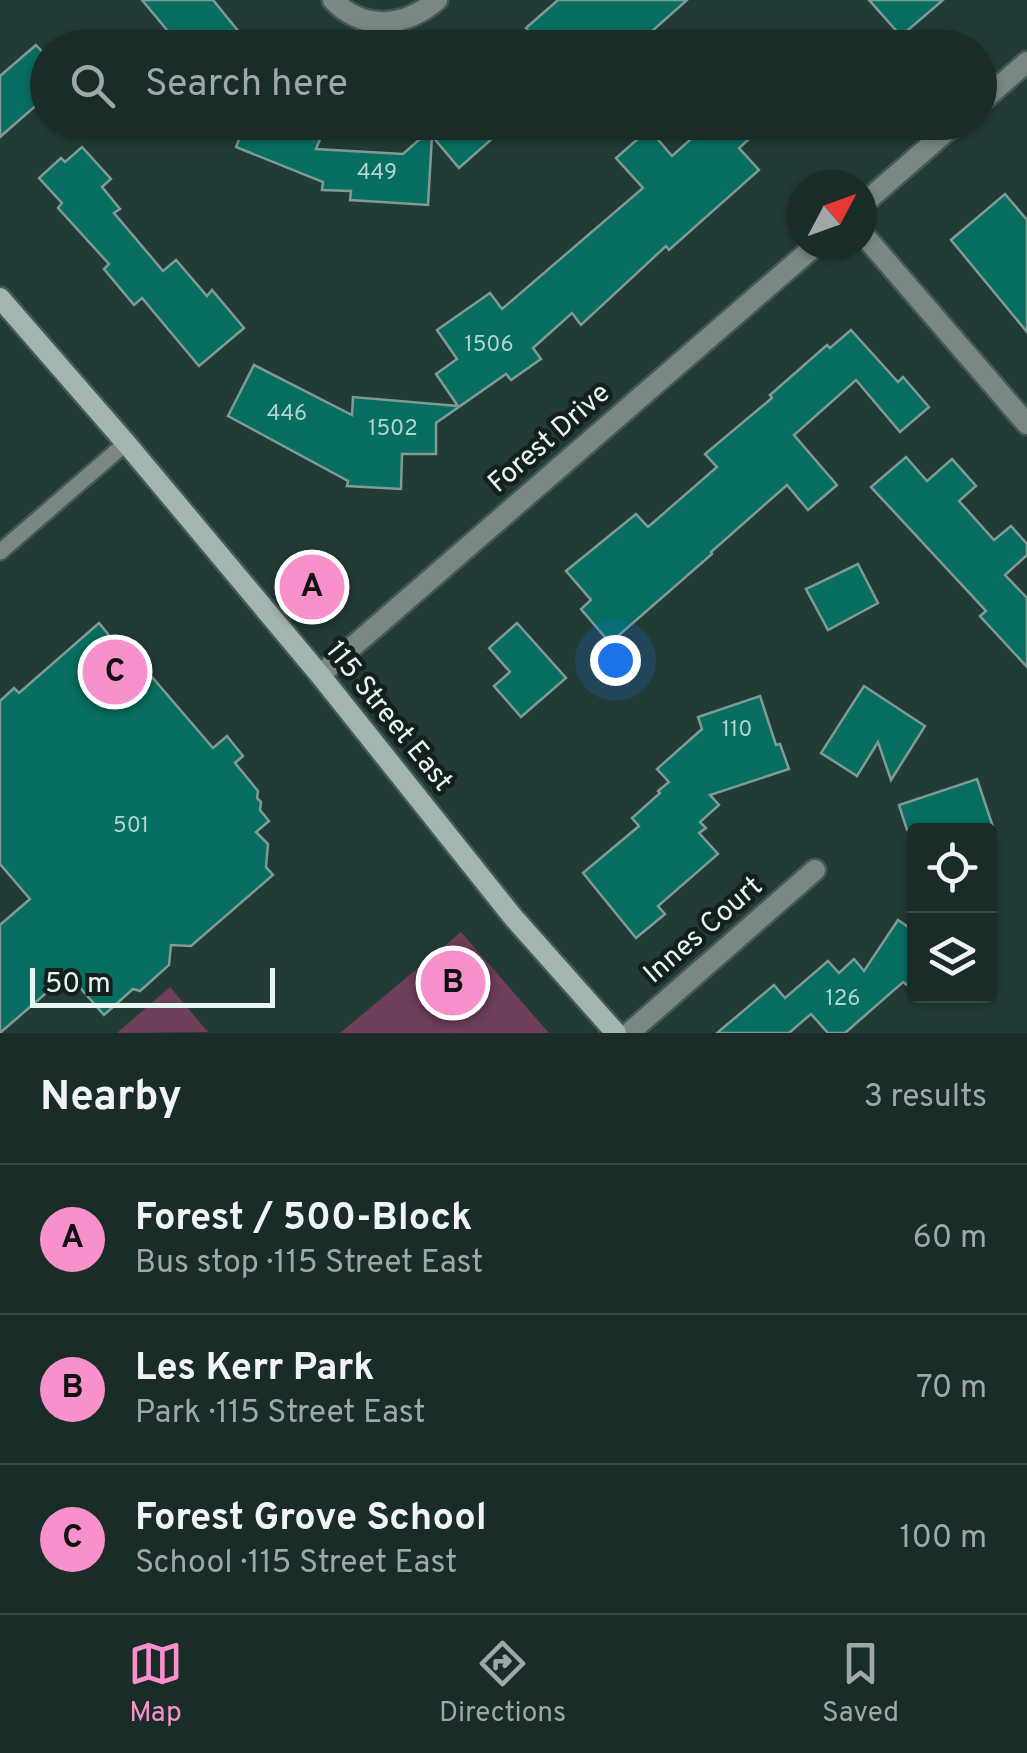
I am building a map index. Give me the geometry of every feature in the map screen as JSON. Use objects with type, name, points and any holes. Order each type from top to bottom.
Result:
[{"type":"street","points":[[333,0],[341,8],[375,23],[399,22],[421,14],[437,0]]},
{"type":"street","points":[[997,88],[1027,62]]},
{"type":"street","points":[[877,193],[937,140]]},
{"type":"street","points":[[877,250],[1026,421]]},
{"type":"street","name":"Forest Drive","points":[[320,675],[799,260]]},
{"type":"street","name":"115 Street East","points":[[0,298],[320,675],[514,917],[616,1033]]},
{"type":"street","name":"Innes Court","points":[[629,1033],[815,870]]},
{"type":"lane","points":[[0,552],[126,444]]},
{"type":"shaded area","points":[[461,932],[549,1033],[340,1033]]},
{"type":"shaded area","points":[[170,987],[208,1032],[117,1033]]},
{"type":"building","points":[[142,0],[213,0],[237,30],[167,30]]},
{"type":"building","points":[[558,0],[687,0],[653,30],[526,28]]},
{"type":"building","points":[[869,0],[943,0],[908,30],[896,30]]},
{"type":"building","points":[[30,50],[30,111],[0,137],[0,76]]},
{"type":"building","points":[[239,140],[320,140],[316,149],[403,154],[419,140],[432,140],[428,205],[350,200],[351,191],[322,190],[323,182],[236,147]]},
{"type":"building","points":[[435,140],[491,140],[459,168]]},
{"type":"building","points":[[636,140],[658,140],[672,156],[690,140],[748,140],[739,148],[759,170],[669,250],[666,246],[581,325],[572,313],[533,348],[541,359],[511,380],[506,374],[436,423],[436,454],[402,454],[401,489],[347,486],[348,481],[228,416],[254,365],[352,415],[353,397],[458,406],[436,374],[457,359],[437,330],[490,293],[502,309],[643,188],[616,158]]},
{"type":"building","points":[[82,147],[111,179],[102,187],[120,209],[114,213],[163,271],[176,260],[207,296],[212,290],[244,328],[199,366],[142,298],[134,305],[104,269],[109,264],[58,208],[62,203],[39,178],[61,158],[65,162]]},
{"type":"building","points":[[1005,194],[1027,220],[1027,332],[951,240]]},
{"type":"building","points":[[851,330],[898,382],[903,377],[929,407],[900,432],[856,380],[794,435],[837,485],[808,510],[787,485],[610,643],[581,609],[591,600],[566,571],[636,514],[648,527],[717,467],[705,454],[827,345],[830,348]]},
{"type":"building","points":[[906,457],[927,481],[952,459],[976,486],[959,501],[994,540],[1011,526],[1027,544],[1027,555],[1005,575],[1027,598],[1027,667],[980,616],[986,611],[871,487]]},
{"type":"building","points":[[858,564],[878,603],[828,630],[806,589]]},
{"type":"building","points":[[99,623],[127,657],[134,656],[213,748],[227,736],[243,756],[235,763],[258,791],[260,810],[269,821],[256,832],[268,844],[266,867],[273,875],[191,946],[171,945],[169,965],[104,1015],[68,974],[0,1033],[0,925],[30,899],[0,864],[0,701],[14,688],[19,693]]},
{"type":"building","points":[[517,623],[566,678],[521,717],[494,686],[510,672],[489,648]]},
{"type":"building","points":[[864,686],[925,726],[891,780],[878,742],[857,776],[821,753]]},
{"type":"building","points":[[760,696],[776,745],[780,744],[789,769],[710,795],[719,805],[700,822],[706,828],[699,833],[718,854],[658,906],[665,914],[636,938],[583,873],[639,826],[632,818],[669,782],[657,769],[702,729],[698,717]]},
{"type":"building","points":[[977,779],[992,823],[907,823],[907,830],[899,805]]},
{"type":"building","points":[[898,920],[907,926],[907,985],[903,982],[845,1033],[828,1033],[811,1014],[789,1033],[717,1033],[774,985],[785,998],[828,961],[839,973],[854,959],[864,971]]},
{"type":"place","name":"Forest / 500-Block","points":[[312,587]]},
{"type":"place","name":"Forest Grove School","points":[[115,672]]},
{"type":"place","name":"Les Kerr Park","points":[[453,983]]}]
